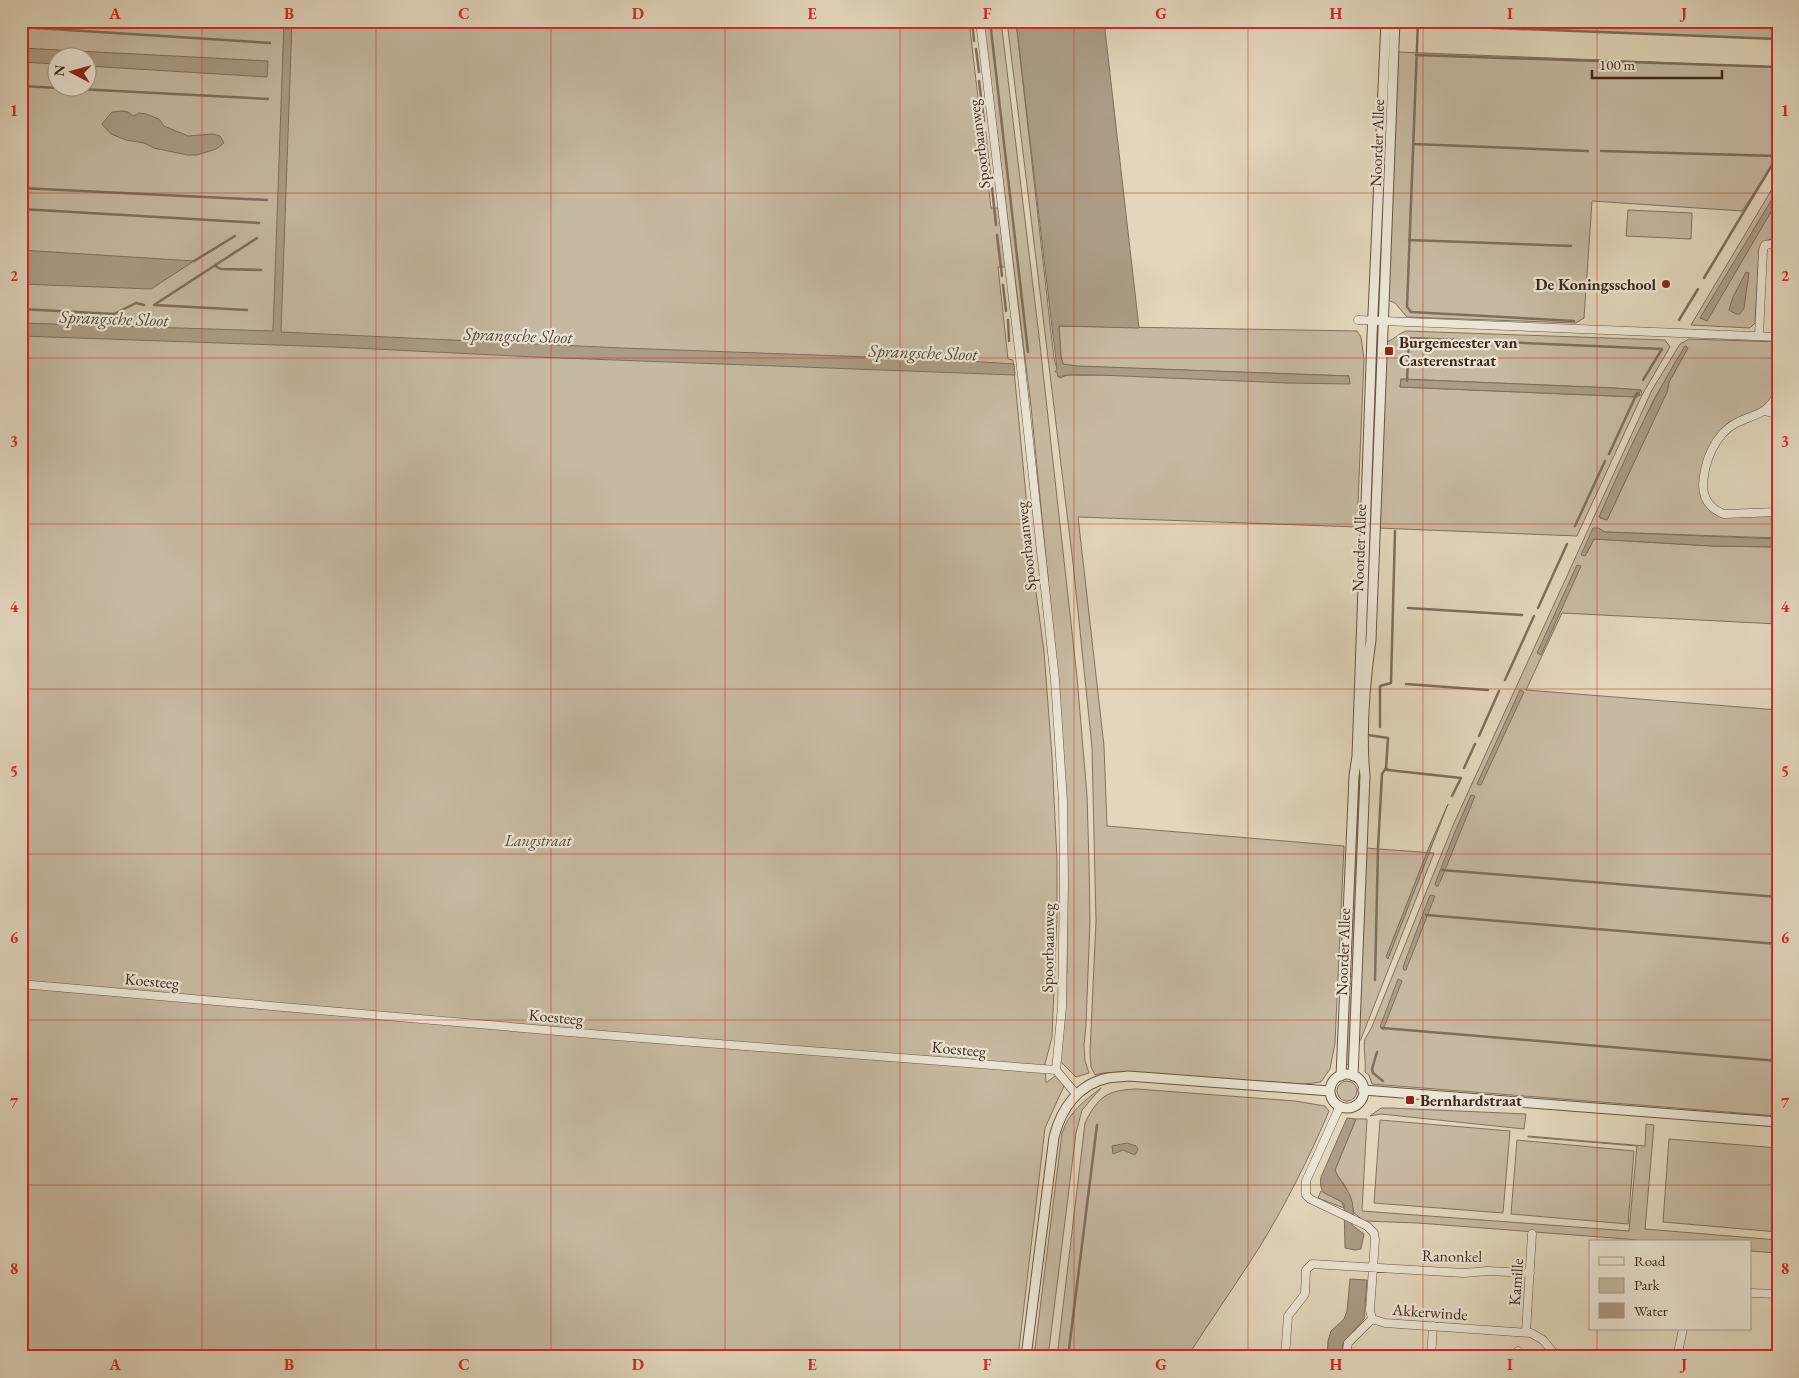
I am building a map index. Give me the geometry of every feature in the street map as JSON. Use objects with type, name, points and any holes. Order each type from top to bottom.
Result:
[{"type":"street","name":"Spoorbaanweg","points":[[980,21],[1020,358],[1055,680],[1063,801],[1064,882],[1062,1007],[1056,1070]]},
{"type":"street","name":"Noorder Allee","points":[[1341,1076],[1354,776],[1357,756],[1363,561],[1386,21]]},
{"type":"street","name":"Noorder Allee","points":[[1353,1076],[1365,776],[1363,756],[1367,664],[1371,640],[1396,21]]},
{"type":"street","points":[[1759,336],[1763,250],[1765,245],[1778,243]]},
{"type":"street","points":[[1358,320],[1778,337]]},
{"type":"street","points":[[1778,393],[1765,411],[1736,423],[1722,434],[1708,459],[1703,478],[1706,502],[1717,512],[1724,514],[1778,512]]},
{"type":"street","points":[[1765,411],[1778,414]]},
{"type":"street","points":[[1363,561],[1374,562]]},
{"type":"street","name":"Koesteeg","points":[[21,984],[594,1034],[1056,1070]]},
{"type":"street","points":[[1056,1070],[1077,1095]]},
{"type":"street","points":[[1026,1357],[1054,1136],[1058,1121],[1065,1108],[1077,1095],[1095,1082],[1108,1078],[1128,1076],[1330,1091]]},
{"type":"street","points":[[1341,1076],[1353,1076],[1360,1081],[1363,1090],[1361,1100],[1358,1104],[1348,1108],[1340,1106],[1332,1099],[1330,1091],[1334,1080],[1341,1076]]},
{"type":"street","points":[[1363,1090],[1778,1122]]},
{"type":"street","name":"Akkerwinde","points":[[1340,1106],[1306,1181],[1305,1188],[1306,1194],[1310,1198],[1367,1226],[1374,1233],[1370,1310],[1372,1319],[1385,1323],[1526,1332],[1537,1335],[1557,1357]]},
{"type":"street","name":"Kamille","points":[[1526,1332],[1532,1234]]},
{"type":"street","name":"Ranonkel","points":[[1285,1357],[1288,1316],[1305,1294],[1306,1270],[1309,1266],[1316,1263],[1464,1273],[1487,1270],[1530,1274]]},
{"type":"street","points":[[1752,1293],[1778,1294]]},
{"type":"street","points":[[1346,1357],[1348,1343],[1372,1319]]},
{"type":"street","points":[[1432,1357],[1433,1326]]},
{"type":"street","points":[[1676,1357],[1683,1330]]},
{"type":"green space","name":"Langstraat","points":[[21,21],[969,21],[991,208],[998,208],[1006,267],[998,267],[1008,359],[1013,360],[1033,569],[1044,652],[1057,860],[1057,916],[1052,1037],[1045,1064],[1046,1083],[1056,1075],[1062,1079],[1064,1086],[1045,1128],[1018,1357],[21,1357]]},
{"type":"green space","points":[[983,21],[1001,21],[1077,677],[1087,795],[1090,921],[1084,1045],[1085,1061],[1089,1073],[1076,1077],[1059,1060],[1067,972],[1066,818],[1056,660],[1031,406]]},
{"type":"green space","points":[[1007,21],[1016,21],[1054,359],[1060,378],[1067,375],[1349,376],[1068,366],[1063,364],[1061,357],[1059,326],[1357,331],[1361,337],[1364,359],[1357,527],[1078,517],[1104,746],[1107,826],[1344,846],[1335,1043],[1330,1069],[1321,1082],[1305,1084],[1120,1072],[1095,1075],[1091,1067],[1096,921],[1092,747],[1073,563]]},
{"type":"green space","points":[[1398,21],[1778,21],[1778,39],[1398,24]]},
{"type":"green space","points":[[1398,52],[1778,67],[1778,157],[1742,211],[1592,201],[1584,318],[1576,323],[1407,317],[1395,303],[1388,300]]},
{"type":"green space","points":[[1386,103],[1389,103],[1386,215],[1380,214]]},
{"type":"green space","points":[[1778,179],[1778,239],[1766,241],[1759,249],[1755,323],[1750,328],[1691,325]]},
{"type":"green space","points":[[1628,210],[1692,213],[1691,239],[1626,236]]},
{"type":"green space","points":[[1381,222],[1385,222],[1382,301],[1376,300]]},
{"type":"green space","points":[[1404,332],[1665,340],[1670,347],[1642,395],[1577,536],[1377,528],[1387,342]],"holes":[[[1401,379],[1641,390],[1642,394],[1637,397],[1400,387]]]},
{"type":"green space","points":[[1374,338],[1381,338],[1375,433],[1371,433]]},
{"type":"green space","points":[[1689,339],[1778,342],[1778,382],[1771,399],[1762,409],[1729,422],[1718,433],[1713,442],[1701,496],[1705,505],[1714,513],[1778,515],[1778,538],[1605,532],[1597,528],[1587,553],[1594,539],[1712,546],[1778,547],[1778,624],[1562,613],[1526,690],[1778,710],[1778,1116],[1372,1084],[1369,1075],[1365,1072],[1365,1039],[1373,1024],[1454,823],[1652,390],[1680,344]],"holes":[[[1685,346],[1688,348],[1669,382],[1667,392],[1607,520],[1600,518],[1653,401]]]},
{"type":"green space","points":[[1372,441],[1376,441],[1373,502],[1369,502]]},
{"type":"green space","points":[[1368,565],[1370,565],[1368,644],[1365,664],[1362,638]]},
{"type":"green space","points":[[1361,757],[1360,817],[1355,816],[1357,773]]},
{"type":"green space","points":[[1355,824],[1360,825],[1354,977],[1348,976]]},
{"type":"green space","points":[[1365,848],[1434,853],[1361,1039],[1357,1044]]},
{"type":"green space","points":[[1348,983],[1354,984],[1351,1065],[1344,1064]]},
{"type":"green space","points":[[1343,1081],[1351,1081],[1357,1087],[1357,1095],[1351,1101],[1343,1101],[1337,1095],[1337,1087]]},
{"type":"green space","points":[[1101,1088],[1082,1110],[1076,1133],[1048,1357],[1034,1357],[1062,1133],[1073,1113],[1083,1102]]},
{"type":"green space","points":[[1137,1089],[1295,1101],[1325,1106],[1329,1111],[1279,1215],[1187,1357],[1057,1357],[1085,1123],[1095,1106],[1105,1096],[1118,1091]]},
{"type":"green space","points":[[1381,1108],[1526,1114],[1524,1129],[1381,1114],[1370,1116]]},
{"type":"green space","points":[[1356,1119],[1367,1119],[1362,1211],[1629,1231],[1637,1146],[1528,1136],[1645,1146],[1646,1124],[1654,1125],[1645,1229],[1778,1240],[1778,1253],[1752,1251],[1752,1240],[1639,1240],[1418,1223],[1364,1221],[1354,1213],[1344,1184],[1335,1170]]},
{"type":"green space","points":[[1380,1120],[1510,1131],[1503,1213],[1374,1203]]},
{"type":"green space","points":[[1669,1139],[1778,1148],[1778,1232],[1663,1222]]},
{"type":"green space","points":[[1517,1140],[1634,1151],[1628,1224],[1511,1214]]},
{"type":"green space","points":[[1321,1191],[1342,1202],[1344,1208],[1318,1198]]},
{"type":"water","name":"Sprangsche Sloot","points":[[284,21],[292,21],[281,332],[622,348],[952,360],[1014,364],[1015,375],[21,336],[21,323],[273,331]]},
{"type":"water","points":[[1016,21],[1104,21],[1139,328],[1059,326],[1063,364],[1349,376],[1350,384],[1099,375],[1067,375],[1058,377],[1057,372],[1055,372],[1057,369]]},
{"type":"water","points":[[21,48],[48,49],[48,64],[21,62]]},
{"type":"water","points":[[98,52],[268,61],[267,77],[98,67]]},
{"type":"water","points":[[112,112],[128,112],[133,116],[139,113],[146,114],[159,119],[164,126],[188,136],[213,134],[220,136],[224,143],[216,149],[197,155],[187,155],[126,140],[111,134],[102,124]]},
{"type":"water","points":[[1778,189],[1778,200],[1707,321],[1700,318]]},
{"type":"water","points":[[21,250],[194,261],[151,289],[21,284]]},
{"type":"water","points":[[1746,272],[1749,273],[1744,308],[1740,314],[1736,314],[1729,310],[1733,297]]},
{"type":"water","points":[[1685,346],[1688,348],[1669,382],[1667,392],[1607,520],[1599,517],[1639,430]]},
{"type":"water","points":[[1401,379],[1641,390],[1637,397],[1400,387]]},
{"type":"water","points":[[1593,528],[1598,528],[1605,532],[1778,539],[1778,547],[1712,546],[1594,539],[1585,556],[1581,555]]},
{"type":"water","points":[[1577,565],[1581,566],[1541,655],[1537,653]]},
{"type":"water","points":[[1520,690],[1524,692],[1481,785],[1479,785],[1477,784]]},
{"type":"water","points":[[1471,795],[1475,796],[1443,875],[1438,886],[1436,886],[1435,884],[1454,834]]},
{"type":"water","points":[[1448,804],[1388,959],[1386,957]]},
{"type":"water","points":[[1430,895],[1435,896],[1406,970],[1404,970],[1403,967]]},
{"type":"water","points":[[1398,979],[1402,981],[1383,1030],[1380,1027]]},
{"type":"water","points":[[1347,1118],[1356,1119],[1335,1170],[1351,1198],[1353,1211],[1352,1225],[1364,1234],[1361,1249],[1355,1250],[1345,1248],[1344,1204],[1326,1194],[1321,1184],[1321,1177]]},
{"type":"water","points":[[1127,1143],[1136,1146],[1138,1149],[1135,1155],[1123,1150],[1113,1154],[1112,1146]]},
{"type":"water","points":[[1350,1279],[1367,1280],[1364,1319],[1343,1343],[1341,1357],[1327,1357],[1331,1331],[1344,1319],[1347,1311]]},
{"type":"waterway","points":[[972,21],[974,41]]},
{"type":"waterway","points":[[990,21],[1028,352]]},
{"type":"waterway","points":[[1418,21],[1407,307],[1411,312],[1574,321]]},
{"type":"waterway","points":[[1418,25],[1778,39]]},
{"type":"waterway","points":[[21,27],[270,43]]},
{"type":"waterway","points":[[976,49],[979,72]]},
{"type":"waterway","points":[[1416,55],[1778,67]]},
{"type":"waterway","points":[[979,81],[984,121]]},
{"type":"waterway","points":[[21,86],[268,99]]},
{"type":"waterway","points":[[985,132],[990,176]]},
{"type":"waterway","points":[[1413,144],[1588,151]]},
{"type":"waterway","points":[[1601,151],[1777,156]]},
{"type":"waterway","points":[[1704,278],[1778,155]]},
{"type":"waterway","points":[[21,188],[267,200]]},
{"type":"waterway","points":[[992,188],[996,225]]},
{"type":"waterway","points":[[21,209],[259,223]]},
{"type":"waterway","points":[[997,235],[1002,276]]},
{"type":"waterway","points":[[194,261],[235,236]]},
{"type":"waterway","points":[[247,310],[154,305],[257,238]]},
{"type":"waterway","points":[[1409,240],[1571,246]]},
{"type":"waterway","points":[[215,266],[221,269],[261,270]]},
{"type":"waterway","points":[[1003,285],[1006,311]]},
{"type":"waterway","points":[[1679,320],[1698,289]]},
{"type":"waterway","points":[[21,309],[114,314],[136,303],[144,305]]},
{"type":"waterway","points":[[1008,320],[1009,341]]},
{"type":"waterway","points":[[1407,381],[1409,338],[1662,349],[1643,380]]},
{"type":"waterway","points":[[1609,454],[1637,393],[1639,394]]},
{"type":"waterway","points":[[1575,526],[1605,461]]},
{"type":"waterway","points":[[1380,727],[1380,686],[1391,683],[1395,531]]},
{"type":"waterway","points":[[1538,608],[1567,544]]},
{"type":"waterway","points":[[1408,608],[1522,615]]},
{"type":"waterway","points":[[1505,680],[1534,616]]},
{"type":"waterway","points":[[1406,684],[1488,690]]},
{"type":"waterway","points":[[1479,736],[1499,691]]},
{"type":"waterway","points":[[1368,735],[1388,738],[1386,768],[1388,770],[1461,778],[1452,796]]},
{"type":"waterway","points":[[1464,768],[1475,744]]},
{"type":"waterway","points":[[1375,980],[1378,848],[1382,774],[1386,768]]},
{"type":"waterway","points":[[1442,870],[1778,897]]},
{"type":"waterway","points":[[1426,915],[1778,944]]},
{"type":"waterway","points":[[1382,1028],[1778,1061]]},
{"type":"waterway","points":[[1377,1052],[1372,1069],[1373,1073],[1383,1081]]},
{"type":"waterway","points":[[1068,1357],[1097,1125]]},
{"type":"place","name":"De Koningsschool","points":[[1666,284]]},
{"type":"place","name":"Burgemeester van Casterenstraat","points":[[1389,351]]},
{"type":"place","name":"Bernhardstraat","points":[[1410,1100]]}]
